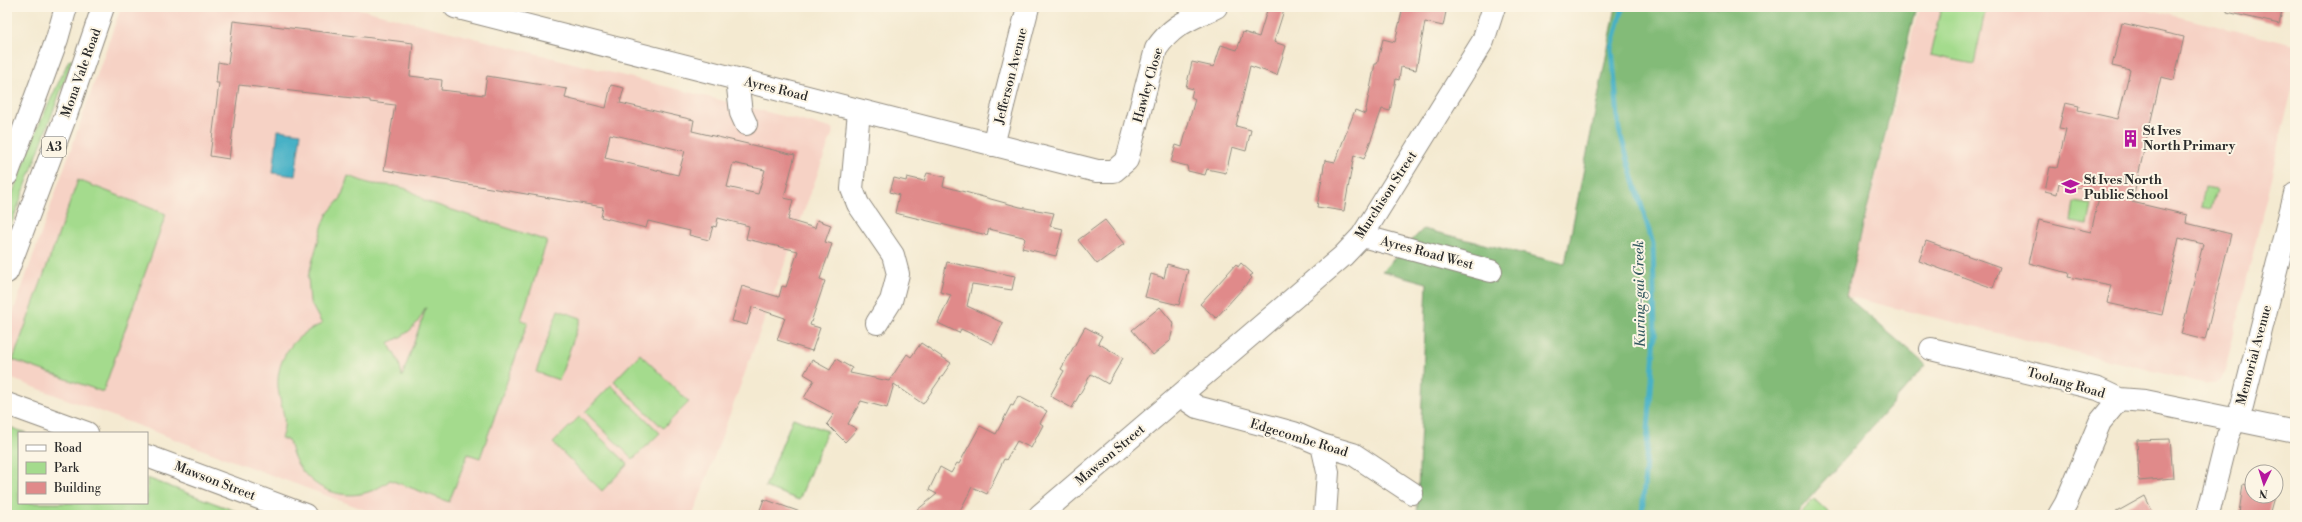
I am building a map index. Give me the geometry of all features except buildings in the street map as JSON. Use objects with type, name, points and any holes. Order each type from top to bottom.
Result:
[{"type":"main road","name":"A3","points":[[7,175],[57,39],[66,7]]},
{"type":"main road","name":"Mona Vale Road","points":[[7,272],[66,115],[103,7]]},
{"type":"main road","name":"Ayres Road","points":[[455,7],[1097,171]]},
{"type":"main road","name":"Jefferson Avenue","points":[[993,145],[1028,7]]},
{"type":"main road","name":"Hawley Close","points":[[1097,171],[1114,170],[1127,160],[1156,49],[1167,34],[1182,23],[1216,7]]},
{"type":"main road","name":"Murchison Street","points":[[1180,396],[1343,256],[1362,236],[1483,41],[1494,7]]},
{"type":"main road","points":[[737,79],[741,113],[746,124]]},
{"type":"main road","points":[[859,111],[852,189],[858,204],[894,255],[898,274],[891,301],[877,323]]},
{"type":"main road","name":"Memorial Avenue","points":[[2208,515],[2227,439],[2242,406],[2295,194]]},
{"type":"main road","name":"Ayres Road West","points":[[1362,236],[1492,271]]},
{"type":"main road","name":"Toolang Road","points":[[1931,349],[2098,389],[2119,400],[2146,401],[2295,432]]},
{"type":"main road","name":"Edgecombe Road","points":[[1180,396],[1197,407],[1294,433],[1322,445],[1353,454],[1412,493]]},
{"type":"main road","name":"Mawson Street","points":[[1040,515],[1180,396]]},
{"type":"main road","points":[[2059,515],[2066,503],[2100,422],[2119,400]]},
{"type":"main road","points":[[7,404],[83,432]]},
{"type":"main road","points":[[1322,445],[1328,472],[1325,515]]},
{"type":"main road","name":"Mawson Street","points":[[148,456],[305,515]]},
{"type":"shaded area","points":[[121,7],[352,7],[834,129],[693,515],[379,515],[7,377],[7,330]]},
{"type":"shaded area","name":"St Ives North Public School","points":[[1919,7],[2138,7],[2295,45],[2295,77],[2225,371],[2221,380],[2215,384],[2207,384],[1846,296]]},
{"type":"green space","points":[[1616,7],[1916,7],[1846,296],[1926,365],[1795,515],[1417,515],[1427,283],[1382,271],[1423,229],[1565,264]]},
{"type":"green space","points":[[1941,7],[1986,7],[1974,64],[1930,55]]},
{"type":"green space","points":[[69,60],[72,60],[7,236],[7,208],[38,127]]},
{"type":"green space","points":[[348,176],[370,183],[401,187],[413,192],[425,201],[547,241],[521,320],[528,322],[480,458],[468,454],[449,502],[390,480],[375,489],[359,494],[343,494],[328,490],[315,483],[303,472],[294,458],[289,441],[281,438],[284,419],[278,387],[280,366],[289,348],[303,334],[322,324],[310,302],[308,277],[323,224],[328,213],[341,198]],"holes":[[[426,308],[402,377],[399,362],[388,343],[405,334],[415,326]]]},
{"type":"green space","points":[[78,180],[166,214],[103,392],[13,360]]},
{"type":"green space","points":[[2205,187],[2216,189],[2211,209],[2201,207]]},
{"type":"green space","points":[[2074,202],[2092,205],[2088,225],[2071,222]]},
{"type":"green space","points":[[558,310],[581,318],[559,380],[536,372]]},
{"type":"green space","points":[[640,354],[689,402],[663,428],[614,381]]},
{"type":"green space","points":[[611,385],[660,433],[633,459],[585,412]]},
{"type":"green space","points":[[579,417],[628,464],[602,491],[553,443]]},
{"type":"green space","points":[[793,418],[827,431],[799,500],[765,487]]},
{"type":"green space","points":[[7,426],[23,432],[18,432],[18,504],[148,504],[148,478],[246,515],[7,515]]},
{"type":"green space","points":[[1814,499],[1831,515],[1799,515]]},
{"type":"water","points":[[278,130],[301,133],[295,176],[273,173]]},
{"type":"waterway","name":"Kuring-gai Creek","points":[[1623,7],[1612,48],[1619,130],[1653,244],[1655,335],[1642,515]]},
{"type":"place","name":"St Ives North Primary","points":[[2130,138]]},
{"type":"place","name":"St Ives North Public School","points":[[2071,187]]}]
